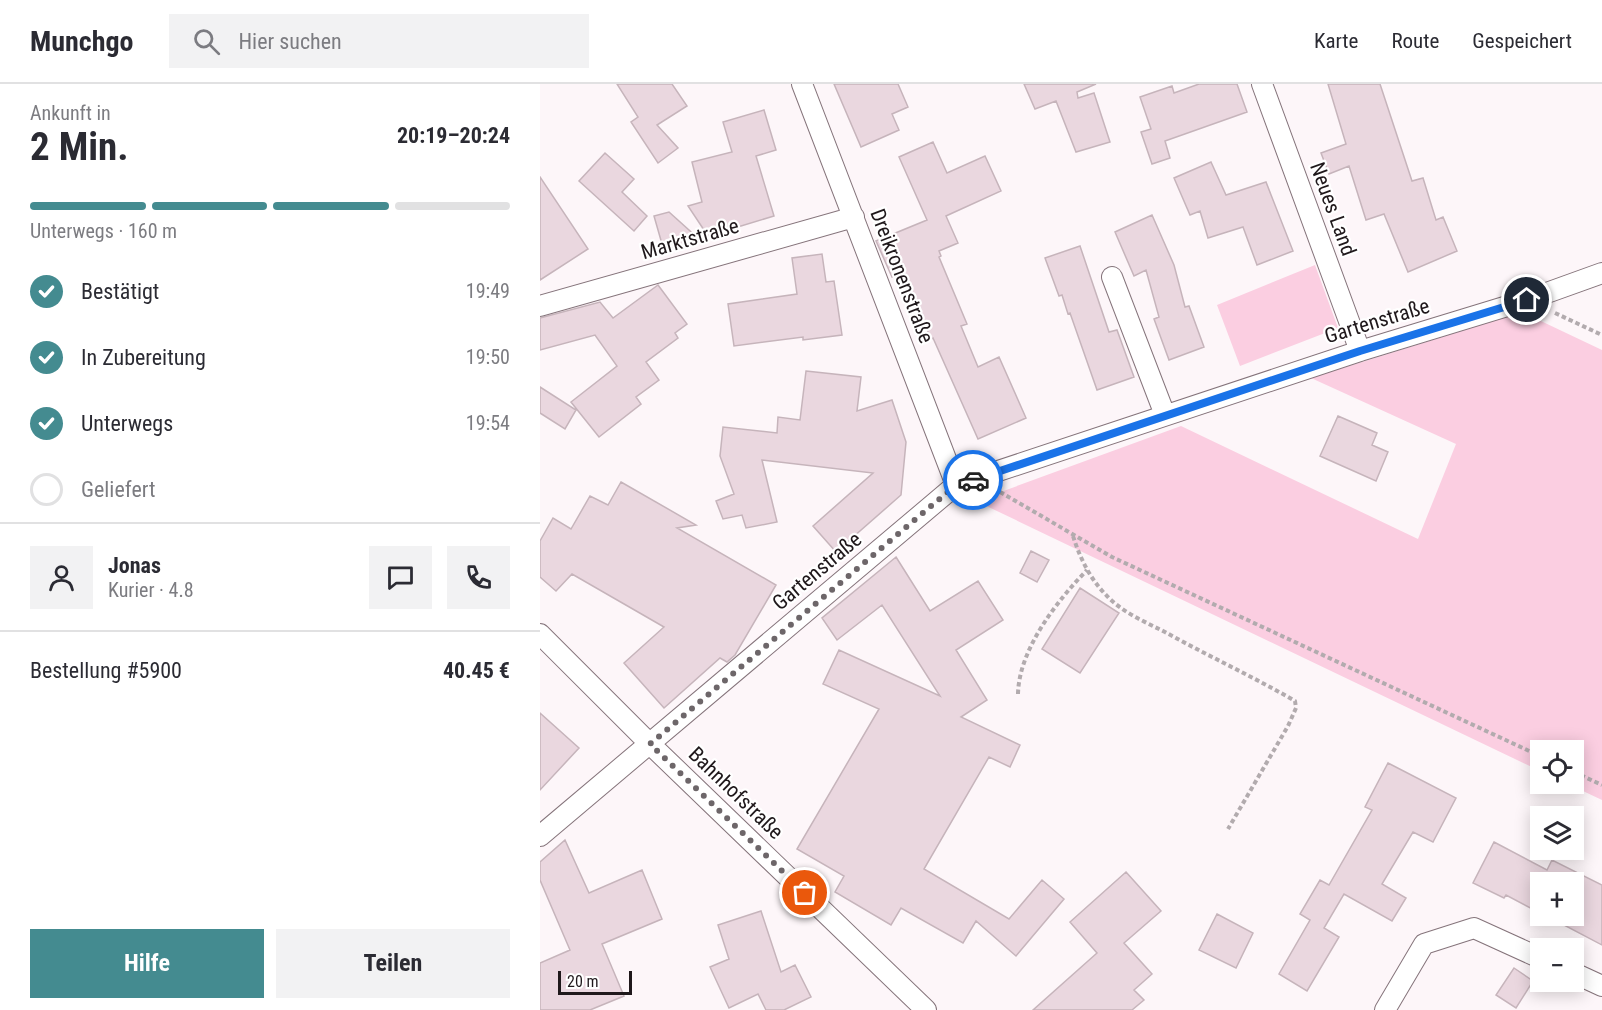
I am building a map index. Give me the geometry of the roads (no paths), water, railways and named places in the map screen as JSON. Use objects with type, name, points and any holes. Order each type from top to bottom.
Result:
[{"type":"street","name":"Dreikronenstraße","points":[[802,84],[956,485]]},
{"type":"street","name":"Neues Land","points":[[1262,84],[1360,351]]},
{"type":"street","name":"Marktstraße","points":[[540,306],[854,217]]},
{"type":"street","name":"Gartenstraße","points":[[540,837],[956,485],[1360,351],[1527,300],[1602,273]]},
{"type":"street","points":[[1112,277],[1166,415]]},
{"type":"street","name":"Bahnhofstraße","points":[[540,634],[650,744],[926,1010]]},
{"type":"street","points":[[1385,1010],[1424,944],[1474,928],[1530,953]]},
{"type":"street","points":[[1584,978],[1602,986]]}]
